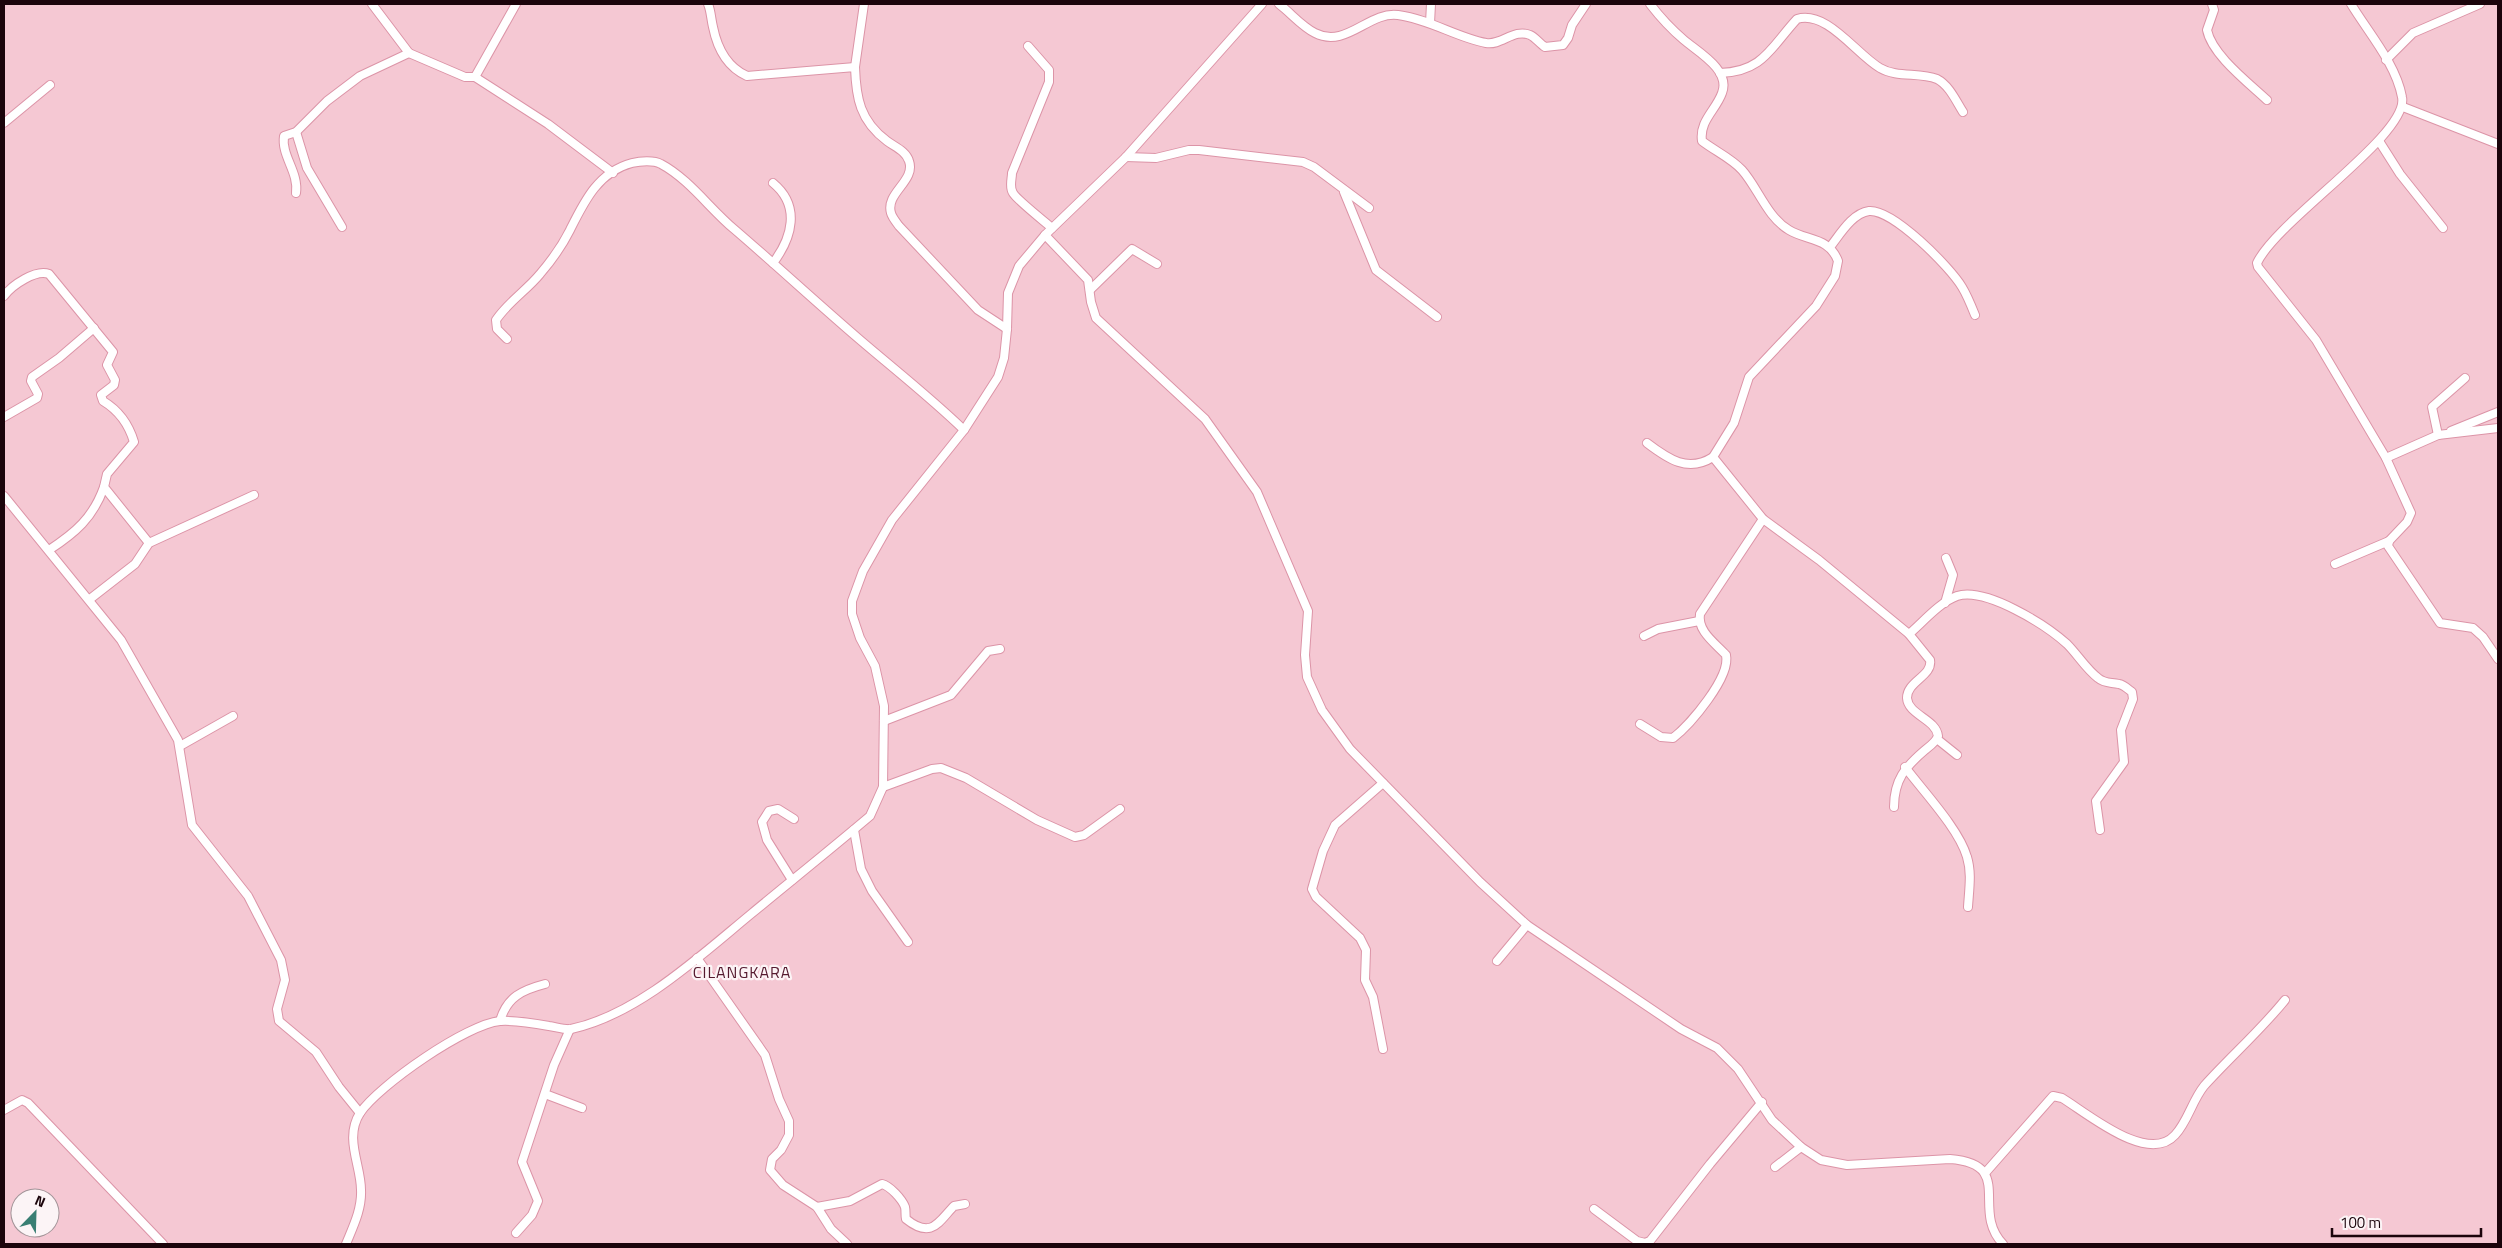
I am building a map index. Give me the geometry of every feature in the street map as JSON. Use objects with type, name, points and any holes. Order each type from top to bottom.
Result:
[{"type":"street","points":[[372,4],[409,53],[465,77],[475,77],[548,124],[612,172]]},
{"type":"street","points":[[475,77],[516,4]]},
{"type":"street","points":[[708,4],[713,29],[726,61],[735,70],[747,76],[855,67]]},
{"type":"street","points":[[864,4],[855,67],[858,99],[862,114],[885,139],[907,155],[910,164],[909,174],[890,204],[891,213],[899,226],[978,310],[1007,329]]},
{"type":"street","points":[[346,1244],[359,1212],[362,1190],[354,1131],[360,1113],[391,1083],[419,1061],[456,1038],[481,1027],[500,1021],[529,1022],[570,1029],[631,1004],[697,958],[870,816],[883,787],[884,706],[875,666],[860,638],[852,614],[852,602],[863,572],[892,520],[964,430],[998,377],[1004,358],[1010,284],[1019,266],[1052,228],[1126,157],[1262,4]]},
{"type":"street","points":[[1279,4],[1307,28],[1326,36],[1353,32],[1387,15],[1397,15],[1430,20],[1487,43],[1497,43],[1519,34],[1530,35],[1545,47],[1562,45],[1568,38],[1572,25],[1586,4]]},
{"type":"street","points":[[1430,20],[1431,4]]},
{"type":"street","points":[[1646,443],[1668,459],[1687,464],[1702,464],[1713,457],[1734,423],[1749,377],[1804,320],[1827,290],[1834,276],[1838,261],[1830,247],[1814,238],[1789,230],[1778,222],[1741,169],[1702,141],[1702,127],[1724,89],[1720,73],[1710,60],[1674,31],[1650,4]]},
{"type":"street","points":[[2212,4],[2214,10],[2207,30],[2212,43],[2237,72],[2267,100]]},
{"type":"street","points":[[2351,4],[2386,60],[2401,90],[2403,107],[2392,126],[2379,142],[2314,198],[2257,263],[2258,267],[2308,326],[2386,458],[2411,513],[2407,522],[2390,541],[2388,546],[2440,623],[2472,628],[2483,637],[2498,658]]},
{"type":"street","points":[[2386,60],[2413,33],[2480,4]]},
{"type":"street","points":[[1720,73],[1738,73],[1754,65],[1762,60],[1797,19],[1804,17],[1814,18],[1842,36],[1881,68],[1895,74],[1937,80],[1950,91],[1963,112]]},
{"type":"street","points":[[1028,46],[1049,70],[1049,82],[1012,172],[1012,193],[1052,228]]},
{"type":"street","points":[[296,193],[296,174],[288,158],[283,140],[286,134],[296,132],[327,100],[360,76],[409,53]]},
{"type":"street","points":[[4,122],[50,85]]},
{"type":"street","points":[[2403,107],[2498,144]]},
{"type":"street","points":[[296,132],[307,168],[342,227]]},
{"type":"street","points":[[2379,142],[2400,174],[2443,228]]},
{"type":"street","points":[[1126,157],[1156,158],[1189,150],[1199,150],[1303,162],[1314,167],[1369,208]]},
{"type":"street","points":[[507,339],[497,329],[496,320],[507,306],[539,275],[559,250],[579,210],[593,188],[612,172],[631,164],[644,162],[660,163],[682,179],[719,217],[880,357],[928,396],[964,430]]},
{"type":"street","points":[[773,183],[787,200],[792,223],[785,245],[773,263]]},
{"type":"street","points":[[1343,190],[1376,270],[1437,317]]},
{"type":"street","points":[[1830,247],[1854,219],[1869,211],[1878,212],[1898,223],[1944,264],[1962,287],[1975,314]]},
{"type":"street","points":[[1046,235],[1086,277],[1090,290],[1090,302],[1096,318],[1205,419],[1257,492],[1308,611],[1305,655],[1307,677],[1311,688],[1322,710],[1345,742],[1383,783],[1480,882],[1527,925],[1681,1029],[1711,1044],[1738,1069],[1762,1102],[1772,1120],[1801,1147],[1821,1160],[1847,1165],[1950,1159],[1963,1160],[1986,1172],[1988,1178],[1988,1216],[1993,1231],[2003,1244]]},
{"type":"street","points":[[1090,290],[1132,250],[1157,264]]},
{"type":"street","points":[[4,296],[14,287],[36,274],[43,272],[56,281],[66,297],[94,328],[112,352],[107,365],[115,380],[114,385],[101,395],[103,400],[113,407],[126,424],[134,442],[107,474],[94,512],[88,520],[79,529],[49,550]]},
{"type":"street","points":[[4,417],[37,398],[38,394],[31,381],[32,376],[59,358],[94,328]]},
{"type":"street","points":[[2442,434],[2432,407],[2465,378]]},
{"type":"street","points":[[2386,458],[2498,412]]},
{"type":"street","points":[[2442,434],[2498,428]]},
{"type":"street","points":[[1713,457],[1763,519],[1820,560],[1910,634],[1930,663],[1928,670],[1909,689],[1907,700],[1910,706],[1935,728],[1938,732],[1937,739],[1905,767],[1896,785],[1894,807]]},
{"type":"street","points":[[104,487],[150,543]]},
{"type":"street","points":[[90,599],[135,564],[150,543],[254,495]]},
{"type":"street","points":[[4,496],[90,599],[132,657],[180,746],[192,825],[248,896],[281,960],[285,980],[277,1009],[279,1021],[316,1052],[339,1087],[360,1113]]},
{"type":"street","points":[[1640,724],[1661,737],[1673,738],[1691,721],[1718,682],[1726,666],[1726,655],[1702,629],[1699,621],[1700,614],[1763,519]]},
{"type":"street","points":[[2335,564],[2390,541]]},
{"type":"street","points":[[1945,603],[1953,575],[1946,558]]},
{"type":"street","points":[[1910,634],[1945,603],[1956,596],[1983,597],[2013,609],[2056,635],[2098,678],[2109,683],[2120,684],[2132,692],[2134,699],[2121,730],[2124,762],[2096,801],[2100,830]]},
{"type":"street","points":[[1644,636],[1658,629],[1699,621]]},
{"type":"street","points":[[884,721],[951,695],[988,651],[1000,649]]},
{"type":"street","points":[[180,746],[234,716]]},
{"type":"street","points":[[1937,739],[1957,754]]},
{"type":"street","points":[[1905,767],[1960,840],[1968,856],[1970,874],[1968,907]]},
{"type":"street","points":[[883,787],[932,769],[941,768],[966,778],[1050,827],[1074,837],[1091,830],[1120,809]]},
{"type":"street","points":[[1383,783],[1335,825],[1328,838],[1312,889],[1316,897],[1360,938],[1365,945],[1367,956],[1365,980],[1373,997],[1383,1048]]},
{"type":"street","points":[[792,880],[767,840],[762,822],[769,811],[778,809],[794,819]]},
{"type":"street","points":[[854,830],[861,869],[872,892],[908,942]]},
{"type":"street","points":[[1497,961],[1527,925]]},
{"type":"street","points":[[697,958],[766,1055],[779,1099],[789,1121],[789,1135],[781,1150],[772,1159],[770,1170],[783,1185],[818,1207],[831,1229],[847,1244]]},
{"type":"street","points":[[500,1021],[503,1011],[512,998],[526,989],[545,984]]},
{"type":"street","points":[[1986,1172],[2053,1096],[2062,1098],[2128,1138],[2150,1145],[2165,1143],[2174,1137],[2185,1122],[2202,1089],[2285,1000]]},
{"type":"street","points":[[516,1232],[532,1215],[538,1201],[522,1162],[554,1065],[570,1029]]},
{"type":"street","points":[[545,1094],[582,1108]]},
{"type":"street","points":[[4,1110],[22,1100],[28,1103],[163,1244]]},
{"type":"street","points":[[1594,1209],[1637,1240],[1644,1243],[1650,1242],[1710,1164],[1762,1102]]},
{"type":"street","points":[[1775,1167],[1801,1147]]},
{"type":"street","points":[[818,1207],[850,1201],[882,1184],[889,1188],[901,1202],[909,1222],[919,1226],[930,1227],[940,1223],[954,1206],[966,1204]]},
{"type":"district","name":"CILANGKARA","points":[[742,972]]}]
